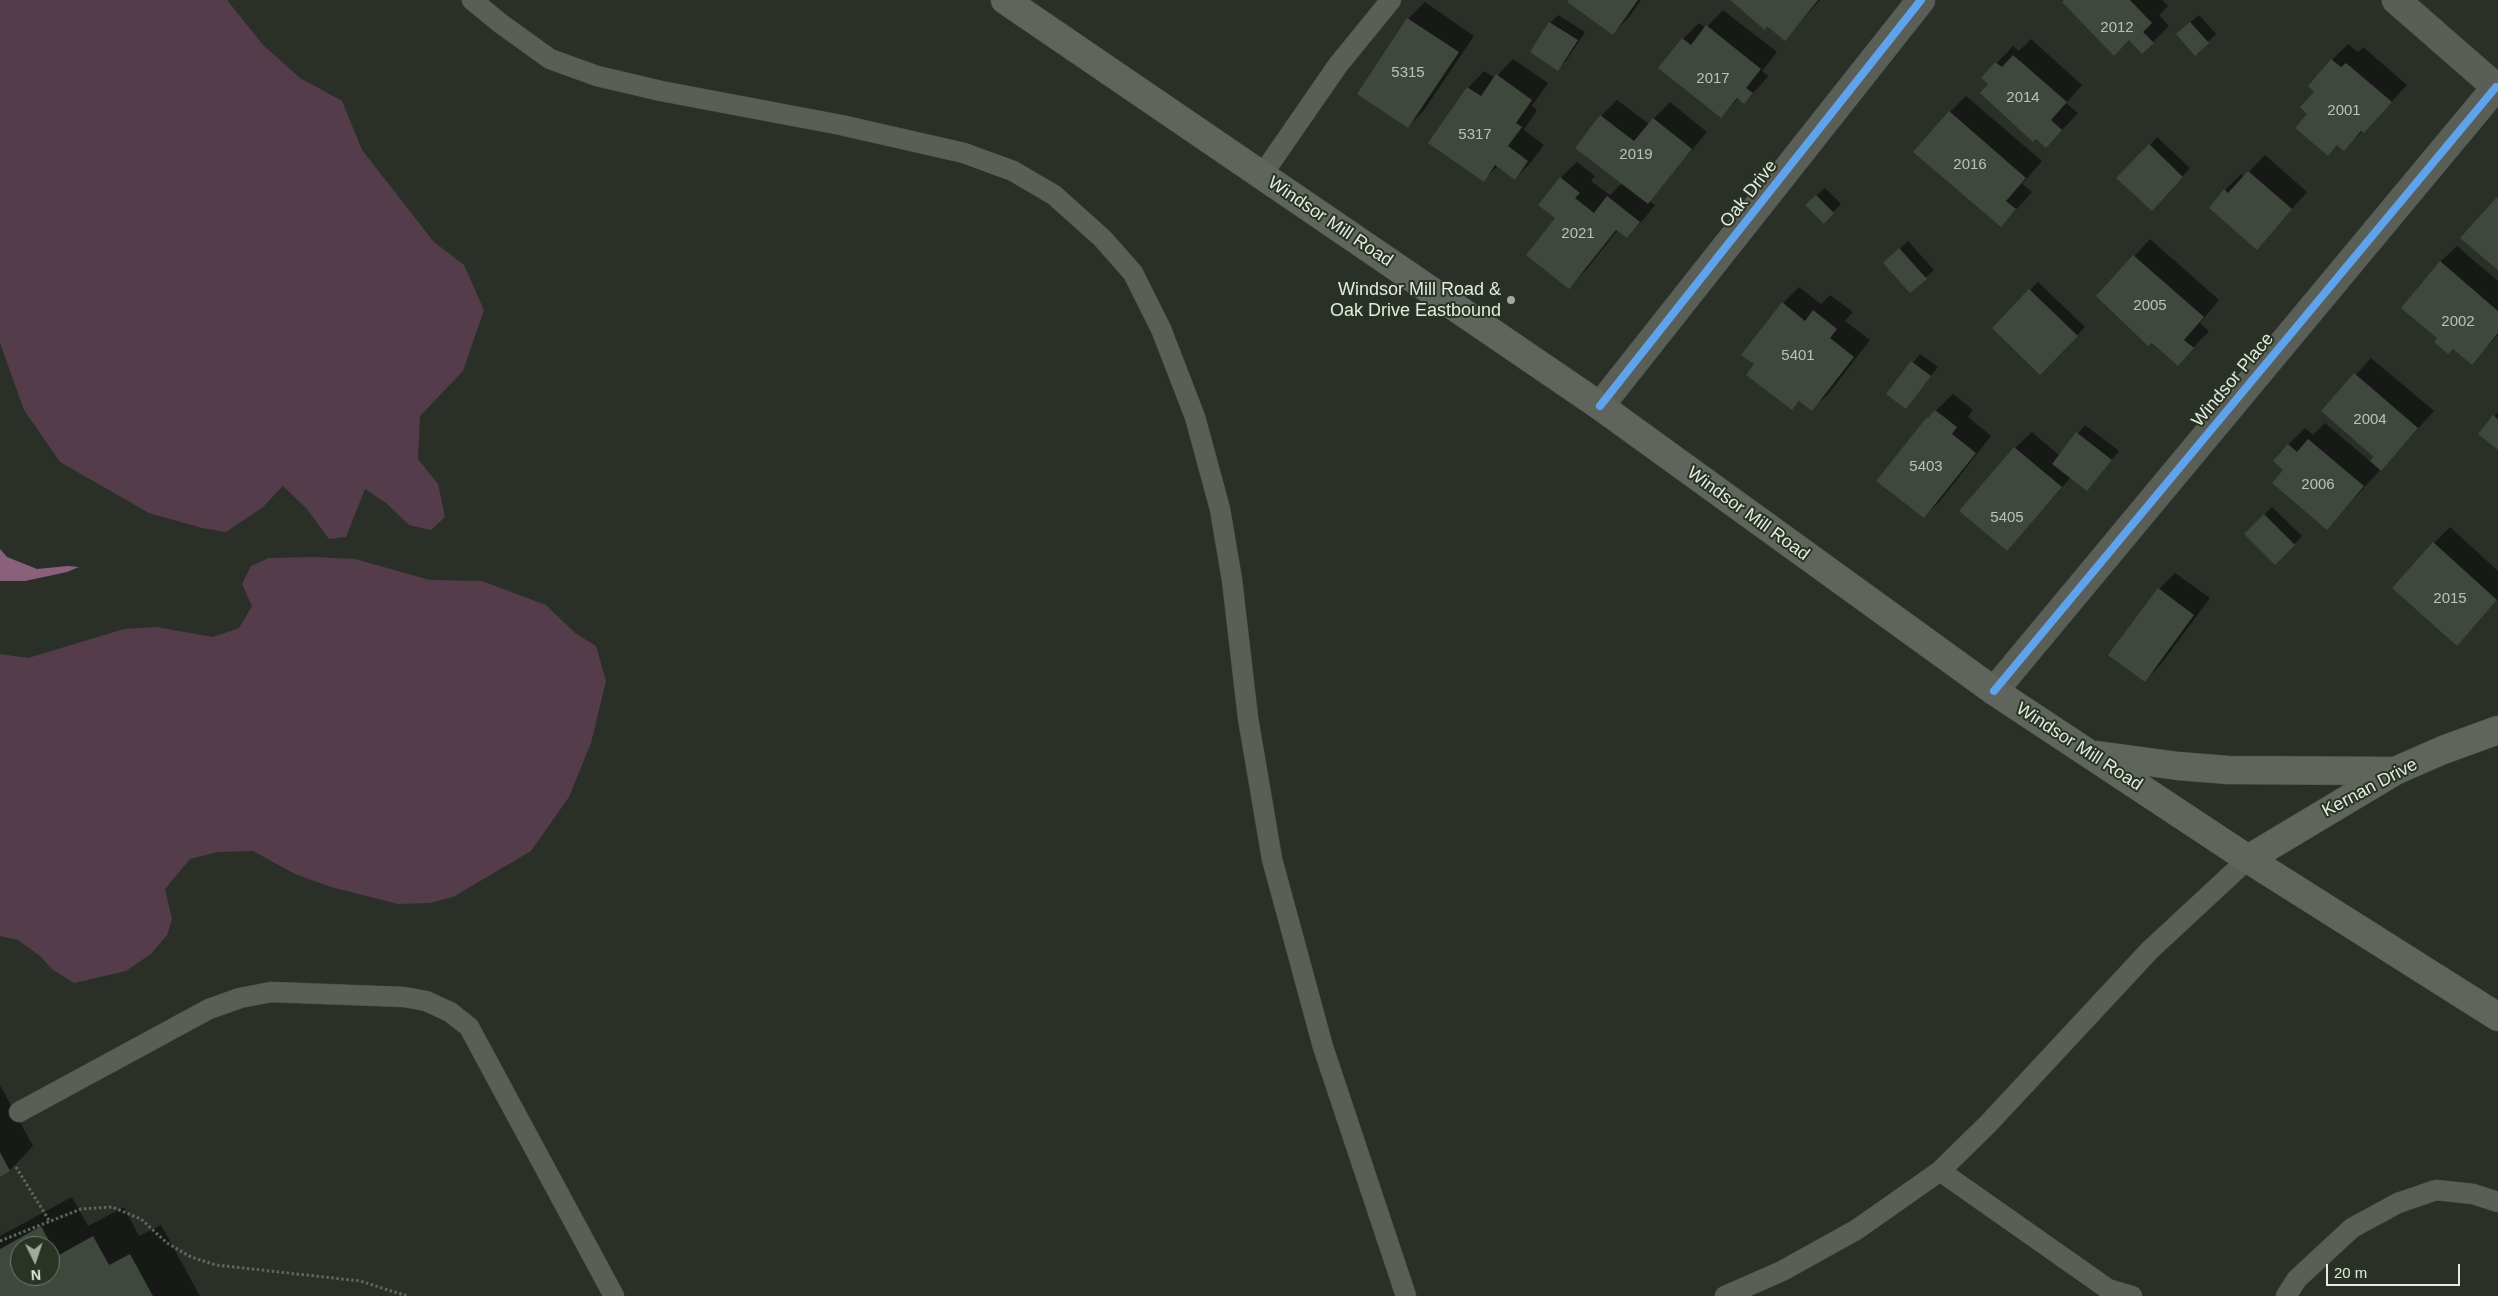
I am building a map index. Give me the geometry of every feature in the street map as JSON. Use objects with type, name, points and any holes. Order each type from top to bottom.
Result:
[{"type":"main road","name":"Windsor Mill Road","points":[[1005,0],[1600,406],[1994,691],[2248,859],[2498,1016]]},
{"type":"main road","name":"Kernan Drive","points":[[2248,859],[2395,771],[2443,750],[2498,730]]},
{"type":"main road","points":[[2088,753],[2178,766],[2228,770],[2395,771]]},
{"type":"street","name":"Oak Drive","points":[[1600,406],[1921,0]]},
{"type":"street","points":[[2396,0],[2497,88]]},
{"type":"street","name":"Windsor Place","points":[[1994,691],[2497,88]]},
{"type":"lane","points":[[472,0],[500,24],[550,59],[597,76],[661,91],[851,127],[964,153],[1013,171],[1054,194],[1102,238],[1133,273],[1162,329],[1195,417],[1220,509],[1232,580],[1248,718],[1272,859],[1323,1046],[1406,1296]]},
{"type":"lane","points":[[1262,175],[1338,64],[1391,0]]},
{"type":"lane","points":[[1725,1296],[1782,1271],[1856,1230],[1940,1171],[1988,1124],[2150,950],[2248,859]]},
{"type":"lane","points":[[20,1112],[209,1009],[240,998],[271,992],[404,997],[426,1000],[450,1012],[469,1026],[614,1296]]},
{"type":"lane","points":[[1940,1171],[2108,1289],[2132,1296]]},
{"type":"lane","points":[[2286,1296],[2297,1279],[2352,1228],[2398,1204],[2436,1190],[2473,1194],[2498,1202]]},
{"type":"path","points":[[16,1167],[50,1222]]},
{"type":"path","points":[[0,1241],[81,1208],[112,1207],[141,1219],[167,1243],[192,1257],[216,1264],[360,1280],[407,1296]]},
{"type":"shaded area","points":[[0,0],[227,0],[263,45],[300,78],[342,101],[362,150],[434,242],[464,265],[484,310],[463,371],[420,416],[418,459],[438,484],[445,517],[431,530],[409,525],[386,503],[365,489],[346,537],[329,539],[307,509],[283,486],[263,507],[226,532],[202,528],[149,513],[60,462],[24,410],[0,343]]},
{"type":"shaded area","points":[[0,549],[7,557],[37,569],[68,566],[79,567],[67,572],[25,581],[0,581]]},
{"type":"shaded area","points":[[314,557],[355,559],[430,580],[482,581],[546,605],[575,633],[596,646],[606,681],[591,743],[569,797],[531,851],[453,897],[430,903],[398,904],[331,887],[295,874],[253,851],[218,852],[190,859],[165,889],[172,919],[167,935],[151,954],[126,971],[74,983],[53,970],[40,956],[18,940],[0,936],[0,654],[28,658],[124,629],[156,627],[213,637],[239,628],[252,606],[242,584],[251,566],[269,558]]},
{"type":"building","points":[[1569,0],[1638,0],[1613,35],[1567,2]]},
{"type":"building","points":[[1730,0],[1818,0],[1785,41],[1767,26],[1765,30]]},
{"type":"building","points":[[2064,0],[2130,0],[2152,23],[2143,32],[2154,43],[2142,54],[2129,40],[2114,56],[2062,2]]},
{"type":"building","points":[[1407,18],[1459,52],[1408,128],[1357,94]]},
{"type":"building","points":[[1549,22],[1578,40],[1558,71],[1530,52]]},
{"type":"building","points":[[2190,22],[2209,43],[2195,56],[2176,34]]},
{"type":"building","points":[[1706,25],[1761,69],[1746,88],[1753,93],[1744,104],[1737,98],[1721,118],[1658,68],[1682,38],[1691,45]]},
{"type":"building","points":[[2013,55],[2067,102],[2051,120],[2062,130],[2046,148],[2036,139],[2033,142],[1980,93],[1988,84],[1981,78],[1995,62],[2002,67]]},
{"type":"building","points":[[2331,59],[2341,67],[2346,63],[2392,102],[2364,133],[2361,131],[2344,151],[2337,145],[2328,156],[2295,128],[2307,114],[2300,107],[2314,92],[2308,86]]},
{"type":"building","points":[[1496,74],[1532,100],[1516,123],[1522,127],[1508,146],[1528,161],[1515,180],[1495,165],[1484,182],[1428,143],[1467,87],[1481,96]]},
{"type":"building","points":[[1949,111],[2026,178],[2006,201],[2016,209],[2001,227],[1913,152]]},
{"type":"building","points":[[1600,115],[1634,141],[1653,118],[1692,149],[1648,204],[1575,148]]},
{"type":"building","points":[[2149,144],[2183,177],[2152,211],[2116,178]]},
{"type":"building","points":[[2248,171],[2292,209],[2257,250],[2209,208],[2224,189],[2228,193]]},
{"type":"building","points":[[1560,177],[1580,193],[1575,198],[1594,213],[1607,196],[1640,222],[1627,238],[1616,230],[1569,289],[1526,255],[1555,218],[1538,205]]},
{"type":"building","points":[[1816,195],[1834,213],[1824,224],[1805,205]]},
{"type":"building","points":[[2498,198],[2498,270],[2460,238]]},
{"type":"building","points":[[1899,248],[1927,279],[1910,293],[1883,263]]},
{"type":"building","points":[[2133,255],[2204,317],[2184,340],[2194,348],[2178,366],[2152,343],[2148,346],[2096,296]]},
{"type":"building","points":[[2440,261],[2498,311],[2498,333],[2472,365],[2453,349],[2448,354],[2434,342],[2437,338],[2401,308]]},
{"type":"building","points":[[2029,289],[2078,336],[2040,375],[1992,328]]},
{"type":"building","points":[[1782,302],[1805,321],[1813,310],[1837,329],[1830,338],[1854,357],[1812,411],[1799,401],[1792,410],[1746,375],[1754,364],[1741,355]]},
{"type":"building","points":[[1911,361],[1931,376],[1906,409],[1886,394]]},
{"type":"building","points":[[2354,373],[2418,428],[2381,471],[2370,461],[2374,457],[2321,411]]},
{"type":"building","points":[[1935,410],[1957,427],[1952,434],[1976,453],[1924,518],[1876,481],[1927,417]]},
{"type":"building","points":[[2493,415],[2498,419],[2498,450],[2478,434]]},
{"type":"building","points":[[2076,432],[2112,460],[2087,491],[2052,464]]},
{"type":"building","points":[[2308,439],[2364,486],[2327,530],[2272,483],[2283,470],[2273,461],[2288,444],[2297,452]]},
{"type":"building","points":[[2014,447],[2062,487],[2007,551],[1959,511]]},
{"type":"building","points":[[2264,514],[2295,545],[2275,565],[2244,534]]},
{"type":"building","points":[[2433,542],[2497,600],[2457,646],[2392,588]]},
{"type":"building","points":[[2158,588],[2194,615],[2145,682],[2108,655]]},
{"type":"building","points":[[0,1152],[10,1171],[0,1177]]},
{"type":"building","points":[[41,1226],[46,1236],[23,1236]]},
{"type":"building","points":[[93,1236],[109,1265],[130,1254],[153,1296],[0,1296],[0,1249],[10,1243],[10,1286],[60,1286],[60,1254]]},
{"type":"cycle path","points":[[1600,406],[1921,0]]},
{"type":"cycle path","points":[[1994,691],[2496,87]]},
{"type":"place","name":"Windsor Mill Road & Oak Drive Eastbound","points":[[1511,300]]}]
